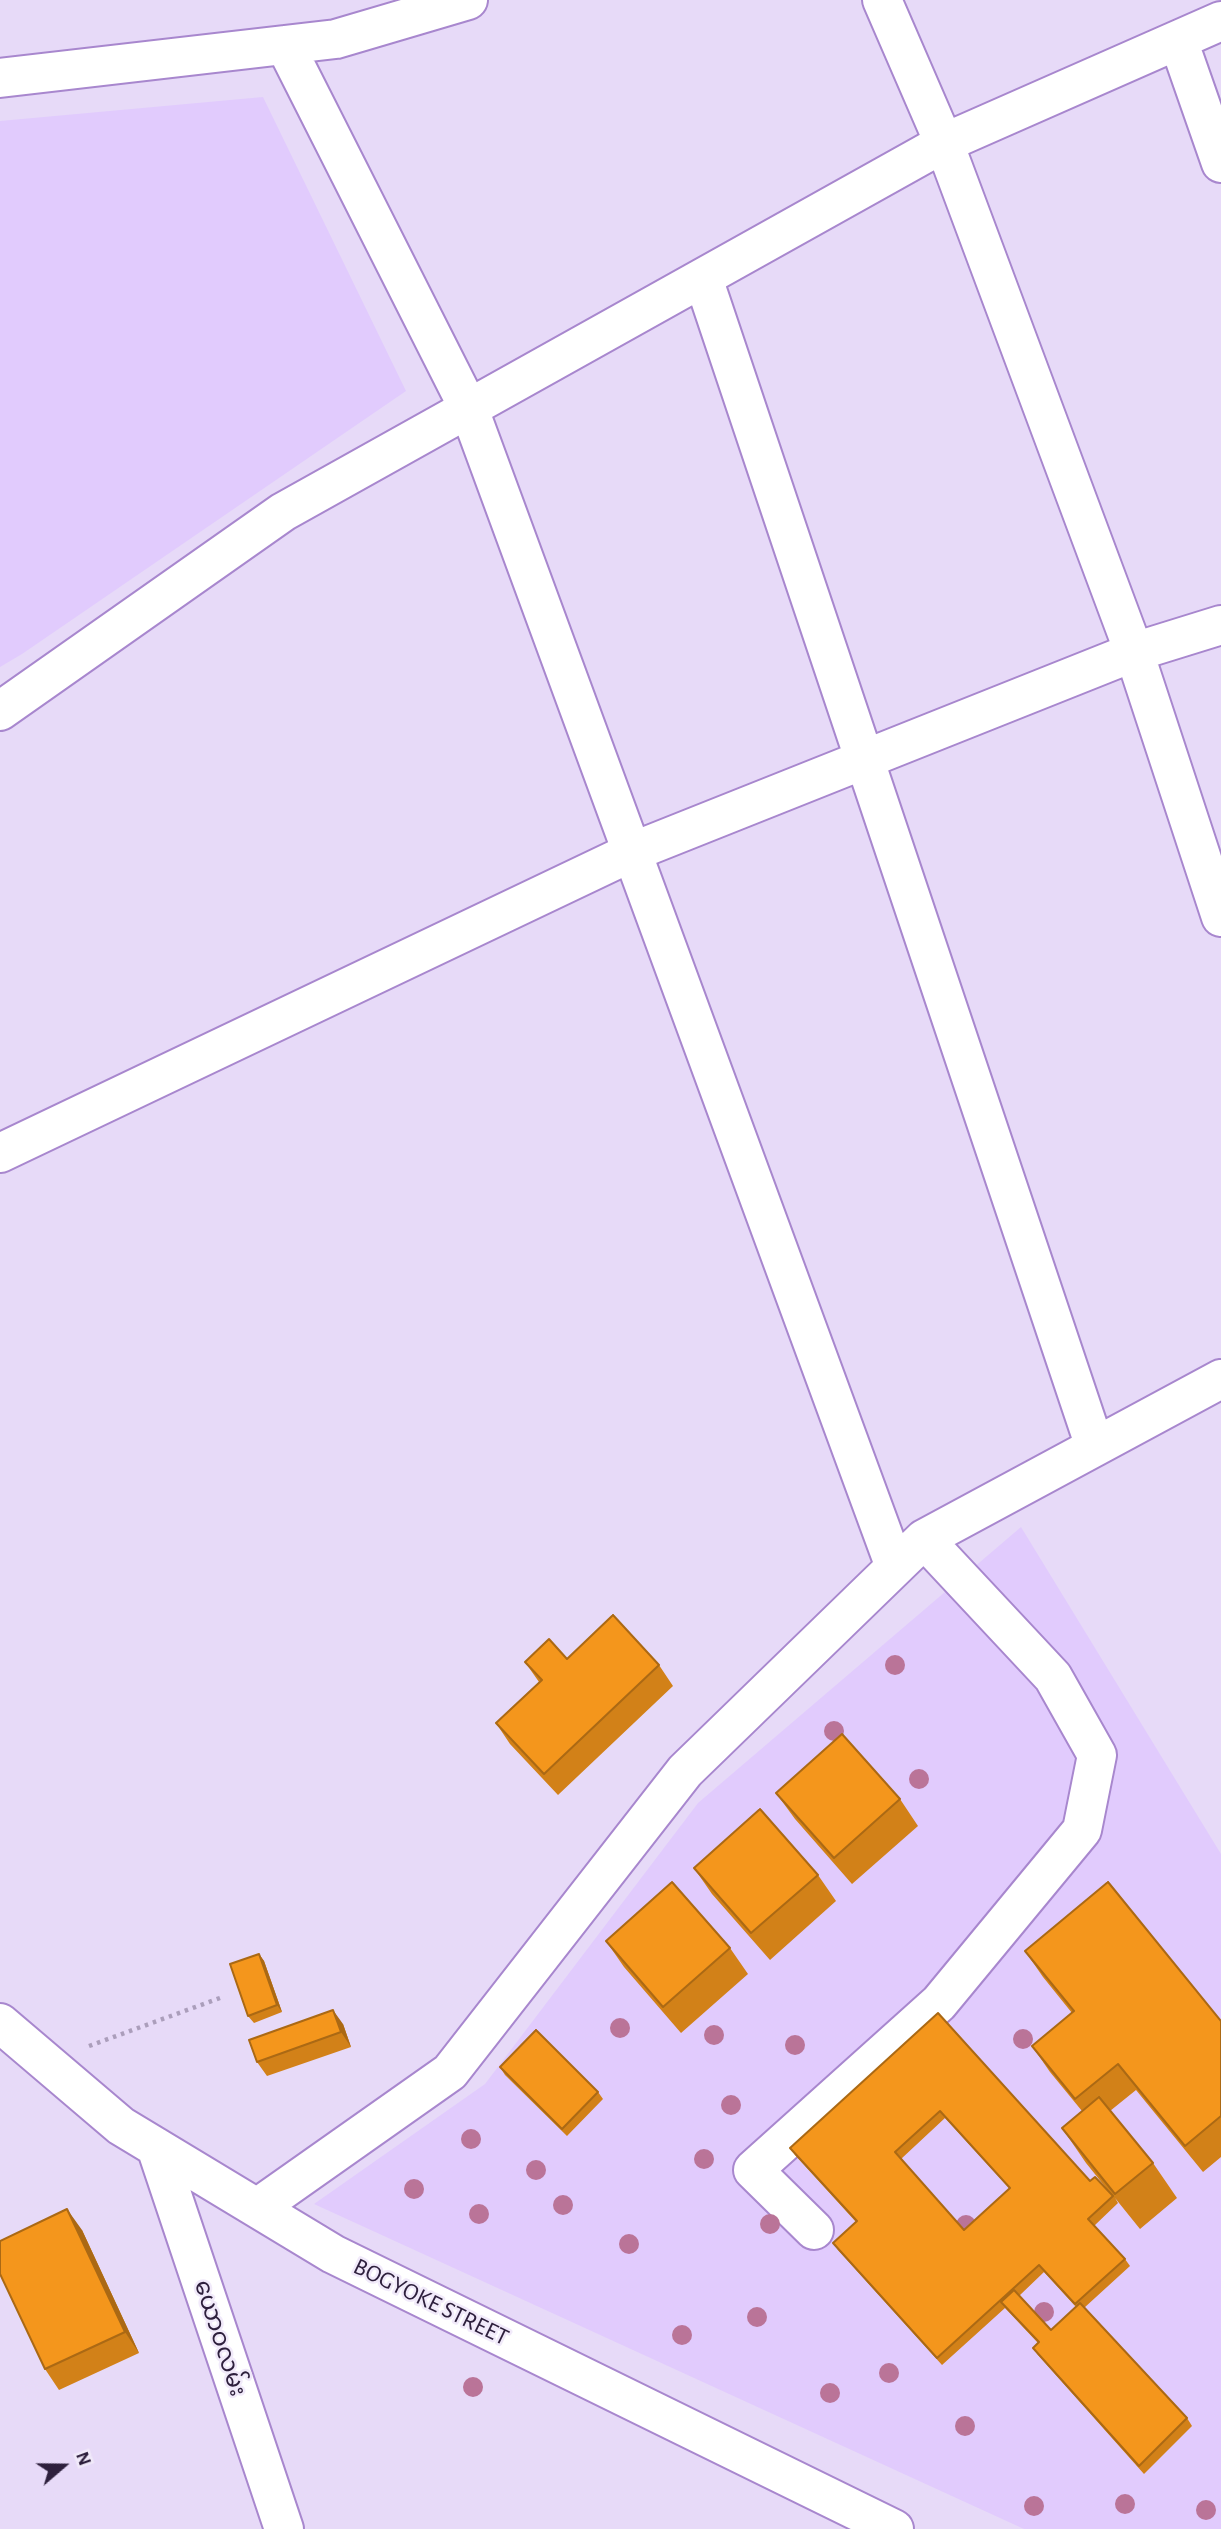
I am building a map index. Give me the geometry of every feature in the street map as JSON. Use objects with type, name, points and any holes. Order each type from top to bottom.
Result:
[{"type":"street","points":[[0,78],[336,39],[468,0]]},
{"type":"street","points":[[881,0],[944,143],[1134,652],[1221,917]]},
{"type":"street","points":[[0,711],[283,512],[944,143],[1221,21]]},
{"type":"street","points":[[1178,40],[1221,163]]},
{"type":"street","points":[[285,45],[469,409],[895,1567]]},
{"type":"street","points":[[703,278],[1094,1447]]},
{"type":"street","points":[[0,1153],[632,852],[1134,652],[1221,625]]},
{"type":"street","points":[[257,2208],[450,2072],[685,1771],[924,1539],[1221,1379]]},
{"type":"street","points":[[814,2230],[753,2170],[939,2003],[1082,1830],[1097,1755],[1053,1677],[924,1539]]},
{"type":"street","name":"BOGYOKE STREET","points":[[5,2035],[46,2062],[121,2126],[333,2254],[894,2529]]},
{"type":"street","name":"ယောဝလမ်း","points":[[156,2147],[284,2529]]},
{"type":"path","points":[[46,2062],[220,1998]]},
{"type":"shaded area","points":[[263,97],[406,391],[0,667],[0,121]]},
{"type":"shaded area","points":[[1021,1527],[1221,1854],[1221,2529],[1024,2529],[314,2204],[485,2084],[698,1803]]},
{"type":"building","points":[[613,1615],[659,1665],[544,1774],[496,1723],[542,1680],[525,1662],[549,1639],[567,1659]]},
{"type":"building","points":[[842,1734],[900,1799],[834,1858],[776,1793]]},
{"type":"building","points":[[760,1809],[818,1875],[751,1933],[694,1868]]},
{"type":"building","points":[[672,1882],[730,1948],[663,2007],[606,1941]]},
{"type":"building","points":[[1108,1882],[1221,2021],[1221,2116],[1185,2146],[1118,2064],[1075,2099],[1032,2046],[1074,2011],[1025,1951]]},
{"type":"building","points":[[259,1954],[277,2005],[248,2016],[230,1964]]},
{"type":"building","points":[[333,2010],[341,2032],[257,2062],[249,2040]]},
{"type":"building","points":[[938,2013],[1090,2181],[1095,2177],[1113,2196],[1088,2219],[1125,2259],[1075,2304],[1039,2265],[937,2358],[833,2243],[857,2221],[790,2148]],"holes":[[[940,2111],[1010,2188],[964,2230],[895,2152]]]},
{"type":"building","points":[[536,2030],[598,2092],[562,2129],[500,2067]]},
{"type":"building","points":[[1099,2097],[1153,2163],[1115,2194],[1062,2128]]},
{"type":"building","points":[[67,2209],[125,2332],[45,2369],[0,2274],[0,2241]]},
{"type":"building","points":[[1014,2290],[1051,2330],[1080,2303],[1187,2418],[1139,2466],[1033,2348],[1039,2342],[1001,2302]]}]
